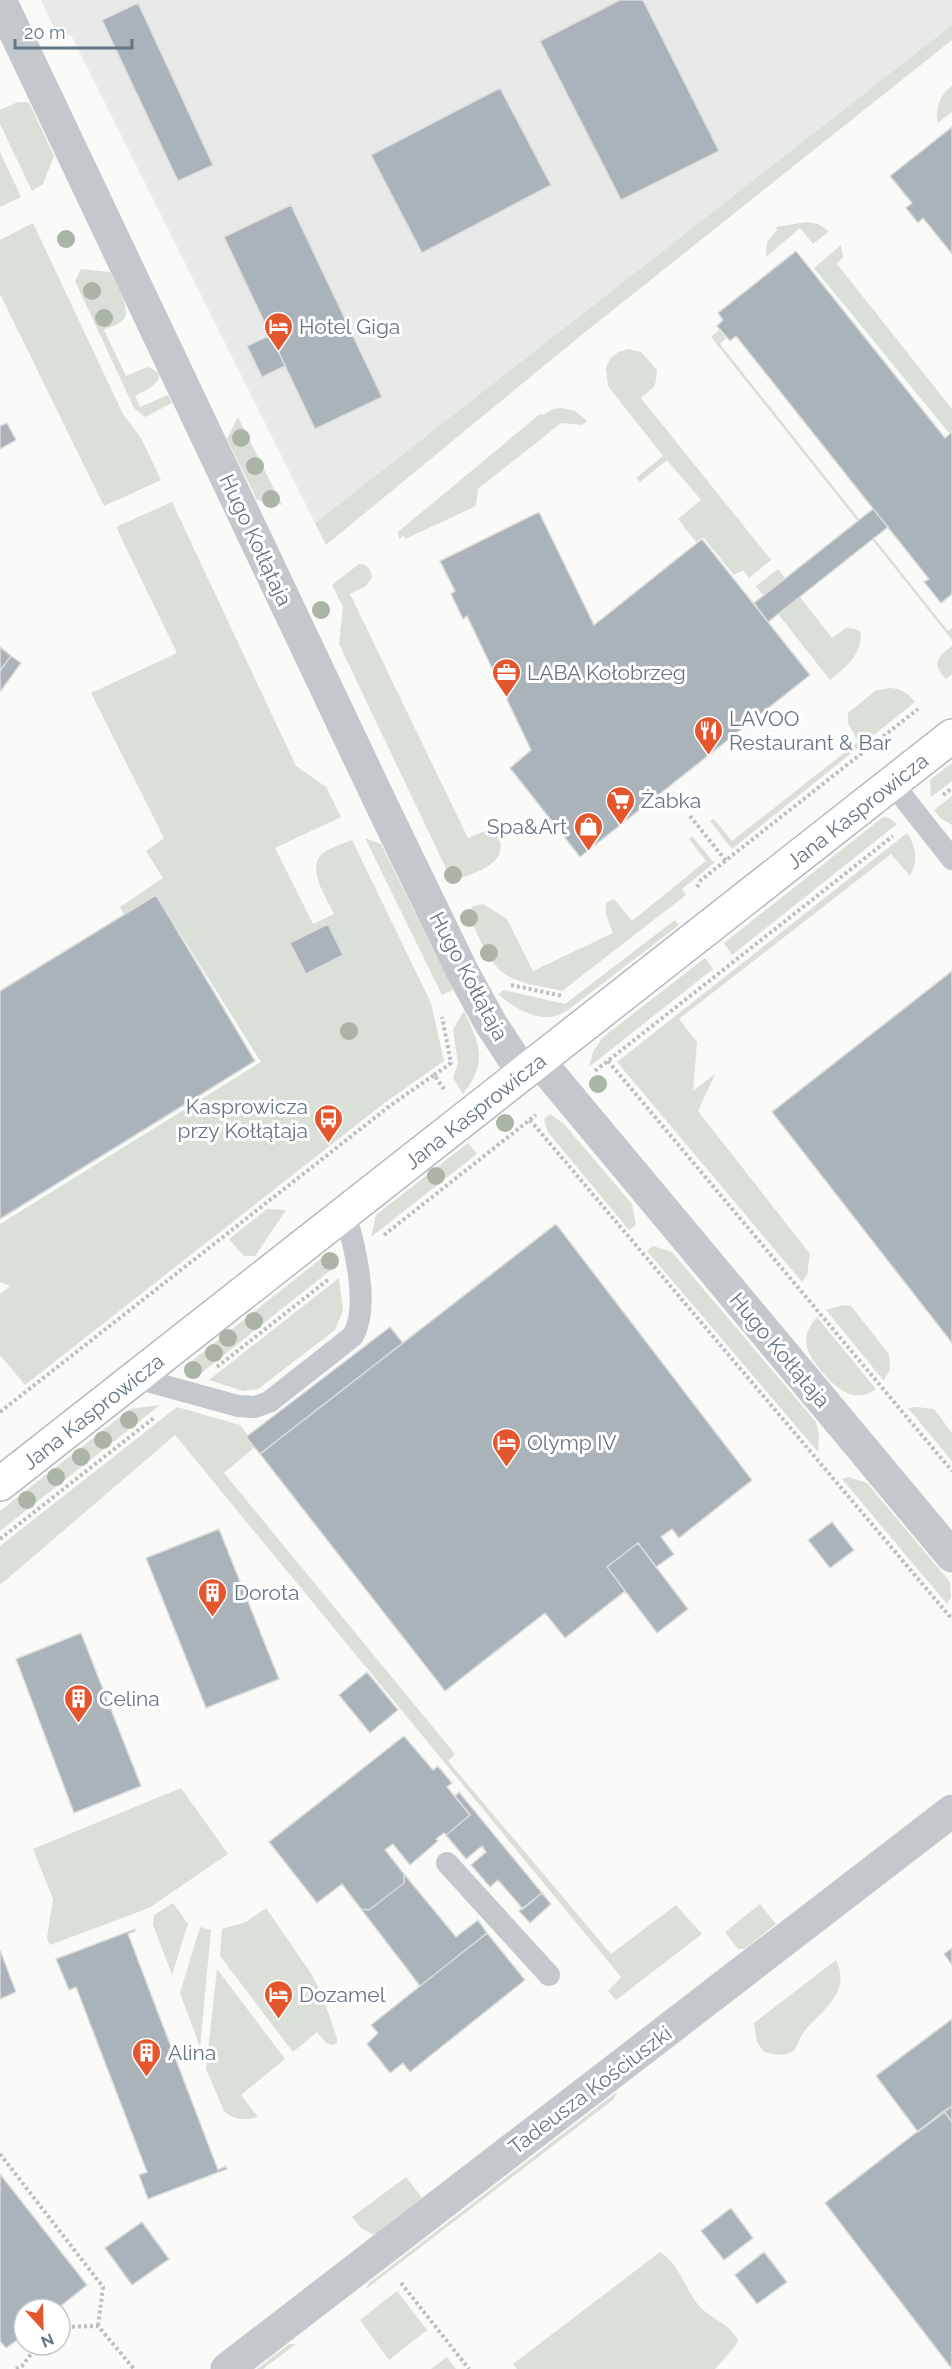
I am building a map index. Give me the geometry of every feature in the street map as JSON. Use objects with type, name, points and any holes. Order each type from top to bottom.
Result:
[{"type":"street","name":"Hugo Kołłątaja","points":[[0,0],[457,961],[491,1024],[512,1056],[532,1066],[952,1556]]},
{"type":"street","name":"Jana Kasprowicza","points":[[0,1484],[952,736]]},
{"type":"street","name":"Tadeusza Kościuszki","points":[[227,2369],[952,1811]]},
{"type":"lane","points":[[892,783],[952,859]]},
{"type":"lane","points":[[136,1378],[238,1406],[255,1407],[269,1402],[353,1336],[359,1325],[360,1306],[355,1257],[345,1214]]},
{"type":"lane","points":[[447,1863],[549,1975]]},
{"type":"path","points":[[696,890],[701,880],[918,708]]},
{"type":"path","points":[[690,816],[726,861]]},
{"type":"path","points":[[589,1075],[902,829]]},
{"type":"path","points":[[510,985],[566,996]]},
{"type":"path","points":[[0,1412],[391,1105],[451,1063],[441,1008]]},
{"type":"path","points":[[608,1060],[952,1471]]},
{"type":"path","points":[[434,1075],[447,1093]]},
{"type":"path","points":[[0,1539],[542,1111]]},
{"type":"path","points":[[530,1120],[952,1619]]},
{"type":"path","points":[[0,2154],[103,2287],[98,2326],[134,2369]]},
{"type":"path","points":[[399,2280],[469,2369]]},
{"type":"path","points":[[72,2326],[98,2326]]},
{"type":"path","points":[[16,2369],[22,2366],[29,2357]]},
{"type":"shaded area","points":[[41,0],[952,0],[952,25],[315,523],[71,35],[59,39]]},
{"type":"shaded area","points":[[952,25],[952,40],[579,337],[326,545],[315,523]]},
{"type":"shaded area","points":[[952,86],[952,112],[938,123],[939,102]]},
{"type":"shaded area","points":[[18,102],[27,102],[30,105],[54,156],[43,184],[32,191],[0,124],[0,110]]},
{"type":"shaded area","points":[[0,152],[21,197],[0,207]]},
{"type":"shaded area","points":[[807,222],[818,224],[829,231],[813,244],[800,228],[766,257],[767,242],[777,230],[776,227]]},
{"type":"shaded area","points":[[33,223],[123,414],[141,438],[161,480],[104,506],[0,294],[0,240]]},
{"type":"shaded area","points":[[841,245],[843,257],[837,264],[952,409],[952,431],[949,433],[814,268]]},
{"type":"shaded area","points":[[81,269],[110,272],[125,304],[125,317],[122,321],[104,330],[126,376],[147,367],[159,374],[156,383],[135,396],[140,407],[168,395],[172,403],[145,417],[134,408],[75,281]]},
{"type":"shaded area","points":[[719,330],[726,338],[720,344],[948,631],[952,628],[952,640],[711,337]]},
{"type":"shaded area","points":[[629,349],[641,352],[657,370],[655,386],[641,398],[771,560],[749,578],[743,570],[734,575],[703,537],[696,542],[678,519],[701,500],[667,460],[640,482],[636,478],[663,456],[608,386],[606,368],[610,359],[618,352]]},
{"type":"shaded area","points":[[562,408],[575,411],[587,421],[582,425],[561,423],[478,489],[476,506],[405,539],[404,536],[399,539],[398,532],[540,414]]},
{"type":"shaded area","points":[[238,417],[282,505],[257,500],[227,439]]},
{"type":"shaded area","points":[[172,502],[296,766],[326,787],[341,817],[275,848],[313,924],[334,914],[317,876],[317,861],[327,850],[352,840],[431,1003],[444,1061],[383,1104],[25,1385],[0,1355],[0,1294],[10,1286],[0,1282],[0,1224],[261,1062],[156,895],[124,914],[120,907],[163,878],[146,851],[164,838],[91,693],[177,653],[116,527]]},
{"type":"shaded area","points":[[359,564],[368,568],[372,577],[366,586],[350,594],[468,838],[490,829],[497,833],[501,844],[496,860],[489,866],[452,881],[339,644],[343,607],[332,585]]},
{"type":"shaded area","points":[[778,569],[832,638],[846,628],[861,632],[856,654],[830,680],[756,586]]},
{"type":"shaded area","points":[[952,646],[952,674],[946,679],[937,665],[940,657]]},
{"type":"shaded area","points":[[889,688],[904,692],[915,702],[732,849],[710,821],[714,819],[732,841],[858,742],[848,723],[848,713],[875,691]]},
{"type":"shaded area","points":[[952,763],[952,781],[931,797],[930,780]]},
{"type":"shaded area","points":[[952,796],[952,825],[940,818],[934,810]]},
{"type":"shaded area","points":[[883,817],[897,824],[732,955],[724,943]]},
{"type":"shaded area","points":[[907,833],[913,844],[915,855],[910,876],[891,854],[679,1019],[697,1042],[693,1091],[715,1074],[698,1111],[810,1254],[807,1275],[802,1282],[617,1062]]},
{"type":"shaded area","points":[[692,836],[714,863],[682,889],[686,895],[562,991],[524,982],[504,973],[490,959],[468,914],[473,906],[483,904],[507,919],[533,971],[613,933],[606,915],[606,903],[614,899],[632,921],[706,861],[689,839]]},
{"type":"shaded area","points":[[365,838],[381,844],[453,990],[442,995]]},
{"type":"shaded area","points":[[675,920],[679,925],[559,1015],[543,1017],[529,1014],[498,994],[504,990],[565,1004]]},
{"type":"shaded area","points":[[705,958],[713,969],[589,1067],[593,1052],[602,1038]]},
{"type":"shaded area","points":[[464,1011],[477,1044],[479,1063],[471,1083],[463,1094],[453,1078],[458,1063],[453,1030]]},
{"type":"shaded area","points":[[550,1114],[564,1124],[632,1204],[636,1225],[629,1230],[547,1131],[544,1119]]},
{"type":"shaded area","points":[[468,1143],[477,1154],[371,1237],[376,1215]]},
{"type":"shaded area","points":[[267,1209],[286,1210],[255,1256],[244,1256],[229,1239]]},
{"type":"shaded area","points":[[653,1246],[672,1252],[816,1422],[819,1435],[818,1452],[647,1251]]},
{"type":"shaded area","points":[[328,1253],[336,1257],[337,1265],[195,1378],[187,1373],[188,1364]]},
{"type":"shaded area","points":[[339,1278],[343,1310],[335,1330],[258,1389],[243,1391],[209,1380]]},
{"type":"shaded area","points":[[843,1305],[851,1306],[889,1354],[890,1369],[884,1381],[826,1310]]},
{"type":"shaded area","points":[[817,1317],[876,1389],[861,1395],[847,1393],[829,1380],[813,1361],[806,1340],[807,1333]]},
{"type":"shaded area","points":[[160,1405],[0,1531],[0,1511],[130,1409]]},
{"type":"shaded area","points":[[177,1407],[240,1425],[256,1446],[224,1473],[455,1754],[448,1761],[611,1954],[676,1905],[702,1934],[616,2000],[608,1991],[621,1977],[175,1435],[0,1585],[0,1546]]},
{"type":"shaded area","points":[[908,1408],[934,1409],[952,1433],[952,1461]]},
{"type":"shaded area","points":[[848,1477],[867,1483],[950,1582],[951,1597],[947,1604],[842,1479]]},
{"type":"shaded area","points":[[181,1788],[228,1854],[149,1908],[50,1945],[47,1938],[53,1899],[33,1849]]},
{"type":"shaded area","points":[[173,1903],[188,1924],[172,1975],[153,1925],[154,1915]]},
{"type":"shaded area","points":[[760,1904],[776,1924],[744,1949],[738,1949],[725,1932]]},
{"type":"shaded area","points":[[266,1908],[312,1975],[322,1995],[337,2043],[333,2045],[326,2043],[317,2032],[293,2052],[220,1956],[222,1929],[246,1922]]},
{"type":"shaded area","points":[[200,1927],[211,1930],[200,2047],[180,1993]]},
{"type":"shaded area","points":[[836,1960],[840,1972],[837,1993],[801,2036],[796,2049],[778,2055],[764,2052],[757,2042],[754,2023]]},
{"type":"shaded area","points":[[217,1969],[285,2059],[241,2095],[258,2117],[236,2118],[224,2111],[206,2069]]},
{"type":"shaded area","points":[[617,2092],[614,2099],[366,2289],[369,2283]]},
{"type":"shaded area","points":[[406,2177],[422,2198],[374,2235],[362,2229],[352,2217]]},
{"type":"shaded area","points":[[660,2252],[678,2270],[699,2306],[730,2329],[738,2340],[715,2369],[517,2369],[513,2364]]},
{"type":"shaded area","points":[[397,2291],[427,2330],[389,2360],[360,2320]]},
{"type":"shaded area","points":[[289,2344],[296,2344],[263,2369],[257,2369]]},
{"type":"shaded area","points":[[447,2357],[456,2369],[431,2369]]},
{"type":"building","points":[[620,0],[643,0],[719,151],[621,200],[540,41]]},
{"type":"building","points":[[138,3],[213,165],[178,181],[102,20]]},
{"type":"building","points":[[500,88],[551,185],[422,253],[371,155]]},
{"type":"building","points":[[952,127],[952,254],[923,218],[918,223],[906,208],[912,203],[890,176]]},
{"type":"building","points":[[291,205],[382,397],[315,429],[224,237]]},
{"type":"building","points":[[796,251],[945,438],[952,432],[952,594],[941,603],[924,582],[929,579],[736,336],[730,341],[717,326],[723,320],[718,313]]},
{"type":"building","points":[[271,335],[285,366],[262,377],[247,346]]},
{"type":"building","points":[[7,423],[16,440],[0,449],[0,426]]},
{"type":"building","points":[[873,509],[888,527],[768,622],[754,603]]},
{"type":"building","points":[[539,512],[594,625],[702,539],[810,675],[580,857],[510,768],[531,750],[467,616],[463,619],[451,594],[455,591],[440,561]]},
{"type":"building","points":[[0,647],[11,656],[0,671]]},
{"type":"building","points":[[11,656],[21,663],[0,692],[0,671]]},
{"type":"building","points":[[156,895],[255,1061],[0,1219],[0,991]]},
{"type":"building","points":[[328,924],[343,955],[306,974],[290,943]]},
{"type":"building","points":[[952,971],[952,1343],[772,1112]]},
{"type":"building","name":"Olymp IV","points":[[556,1224],[752,1480],[679,1538],[672,1529],[661,1537],[674,1554],[656,1567],[638,1543],[607,1567],[625,1591],[565,1638],[545,1613],[445,1691],[260,1454]]},
{"type":"building","points":[[390,1327],[403,1343],[260,1454],[246,1437]]},
{"type":"building","points":[[832,1522],[854,1550],[830,1568],[808,1540]]},
{"type":"building","name":"Dorota","points":[[219,1529],[279,1679],[206,1708],[146,1558]]},
{"type":"building","points":[[638,1543],[688,1609],[657,1633],[607,1567]]},
{"type":"building","name":"Celina","points":[[81,1633],[141,1786],[74,1813],[16,1659]]},
{"type":"building","points":[[367,1672],[398,1710],[370,1733],[339,1695]]},
{"type":"building","points":[[404,1736],[433,1770],[438,1766],[452,1783],[447,1787],[470,1815],[446,1835],[444,1833],[436,1839],[438,1841],[410,1865],[393,1844],[385,1850],[404,1874],[404,1883],[369,1910],[361,1909],[342,1884],[317,1903],[269,1842]]},
{"type":"building","points":[[459,1792],[542,1893],[523,1909],[498,1880],[490,1887],[471,1865],[486,1852],[482,1846],[466,1859],[446,1835],[470,1815],[455,1796]]},
{"type":"building","points":[[404,1874],[456,1937],[478,1920],[487,1933],[420,1986],[361,1909],[369,1910],[404,1883]]},
{"type":"building","points":[[542,1893],[551,1904],[530,1923],[519,1911]]},
{"type":"building","name":"Alina","points":[[135,1929],[128,1934],[218,2170],[226,2166],[227,2169],[148,2199],[139,2175],[147,2172],[76,1987],[69,1990],[56,1959]]},
{"type":"building","points":[[487,1933],[525,1980],[410,2072],[403,2063],[390,2073],[367,2044],[378,2033],[371,2025]]},
{"type":"building","points":[[952,1948],[952,1965],[944,1954]]},
{"type":"building","points":[[0,1950],[16,1992],[0,1999]]},
{"type":"building","points":[[952,2019],[952,2106],[918,2132],[876,2076]]},
{"type":"building","points":[[952,2106],[952,2122],[944,2111]]},
{"type":"building","points":[[944,2111],[952,2122],[952,2369],[825,2203]]},
{"type":"building","points":[[0,2174],[87,2285],[72,2297],[12,2297],[12,2344],[6,2348],[0,2341]]},
{"type":"building","points":[[731,2208],[753,2238],[724,2260],[701,2231]]},
{"type":"building","points":[[142,2222],[169,2259],[132,2285],[105,2248]]},
{"type":"building","points":[[764,2252],[787,2282],[757,2304],[735,2275]]},
{"type":"place","name":"Hotel Giga","points":[[278,352]]},
{"type":"place","name":"LABA Kołobrzeg","points":[[506,698]]},
{"type":"place","name":"LAVOO Restaurant & Bar","points":[[708,756]]},
{"type":"place","name":"Żabka","points":[[620,826]]},
{"type":"place","name":"Spa&Art","points":[[588,852]]},
{"type":"place","name":"Kasprowicza przy Kołłątaja","points":[[329,1144]]},
{"type":"place","name":"Olymp IV","points":[[506,1468]]},
{"type":"place","name":"Dorota","points":[[213,1618]]},
{"type":"place","name":"Celina","points":[[78,1724]]},
{"type":"place","name":"Dozamel","points":[[278,2020]]},
{"type":"place","name":"Alina","points":[[147,2078]]}]
